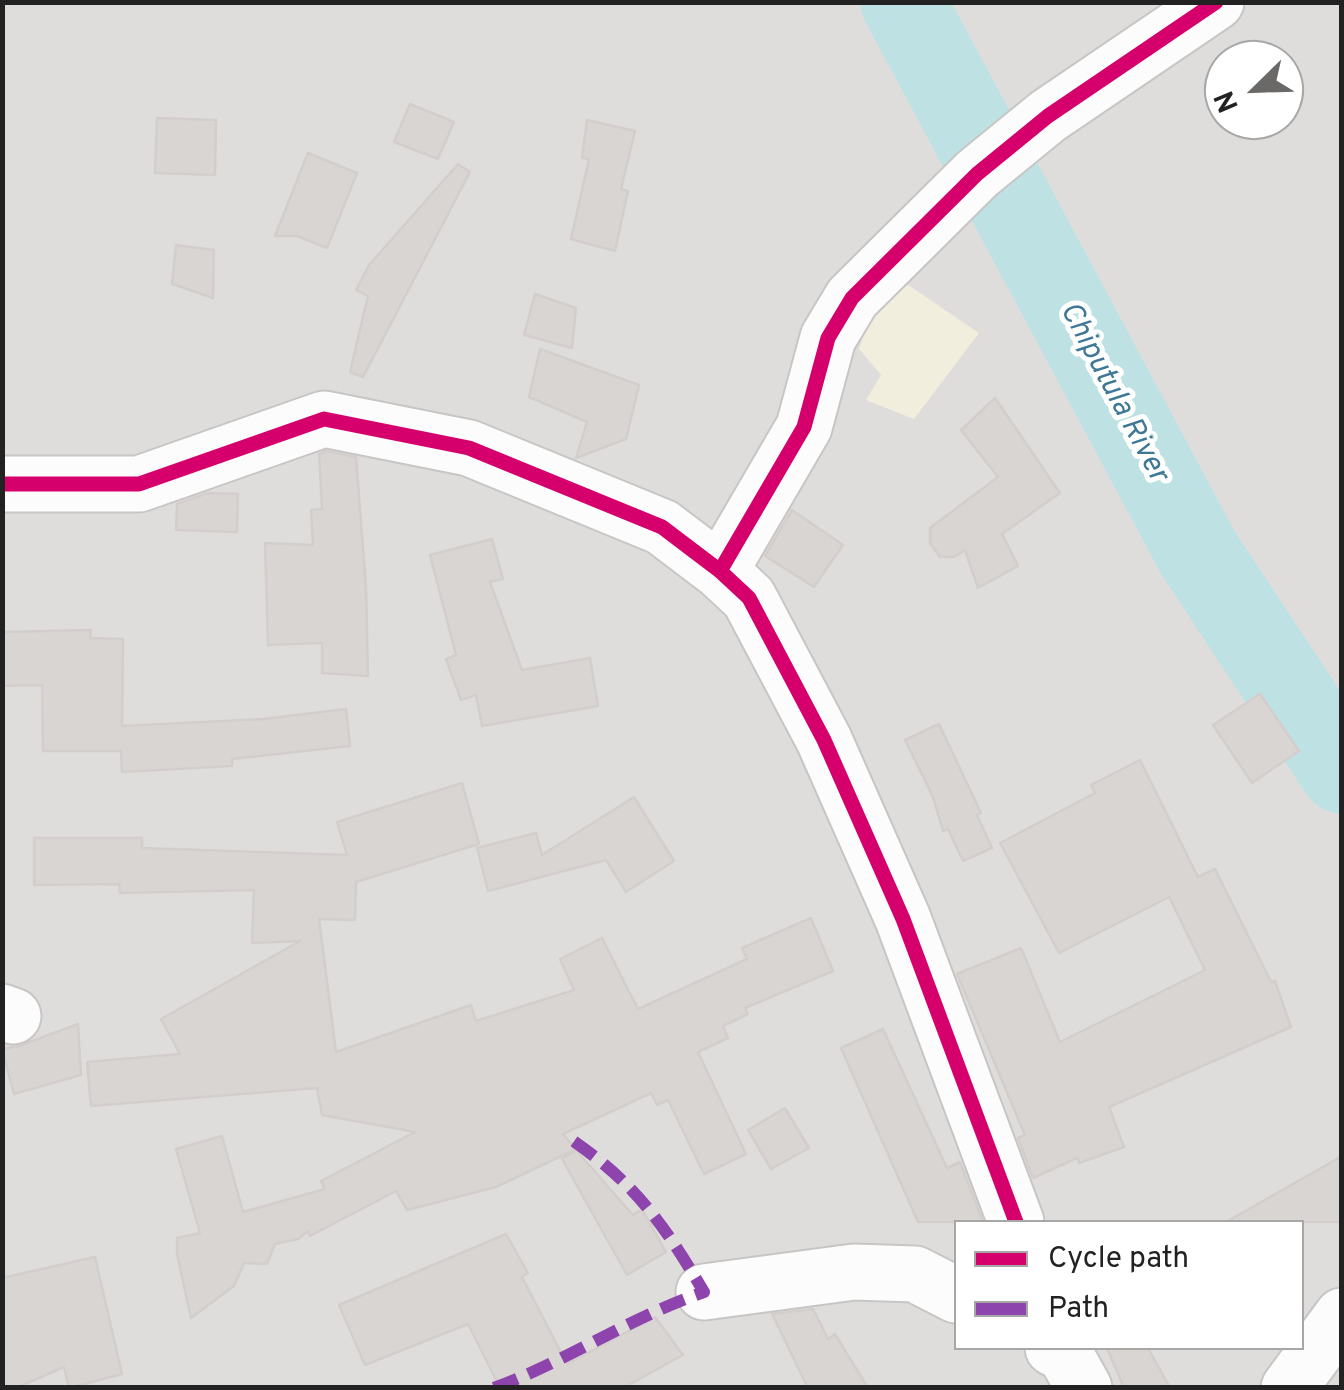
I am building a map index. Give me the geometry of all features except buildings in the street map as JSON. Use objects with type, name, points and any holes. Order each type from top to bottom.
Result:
[{"type":"street","points":[[720,571],[804,426],[828,338],[852,298],[977,174],[1048,116],[1216,2]]},
{"type":"street","points":[[2,484],[139,484],[324,419],[469,448],[662,527],[748,598],[824,740],[904,919],[1015,1220]]},
{"type":"street","points":[[704,1292],[854,1272],[915,1274],[954,1295]]},
{"type":"street","points":[[1289,1388],[1342,1316]]},
{"type":"shaded area","points":[[3,3],[1341,3],[1341,1387],[3,1387]]},
{"type":"shaded area","points":[[886,270],[979,333],[914,419],[866,400],[881,375],[859,349]]},
{"type":"waterway","name":"Chiputula River","points":[[903,2],[1198,553],[1342,771]]},
{"type":"marked path","points":[[494,1388],[704,1292],[676,1246],[632,1190],[572,1140]]},
{"type":"cycle path","points":[[720,571],[804,427],[828,338],[852,298],[977,174],[1048,116],[1216,2]]},
{"type":"cycle path","points":[[2,484],[139,484],[324,419],[469,448],[662,527],[749,598],[824,740],[903,919],[1015,1220]]}]
